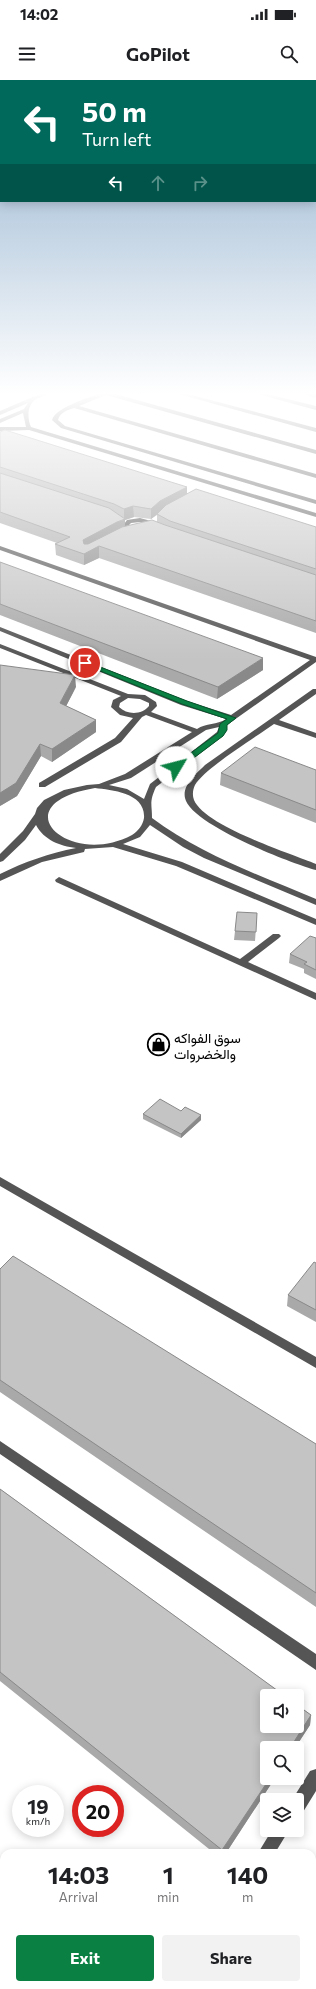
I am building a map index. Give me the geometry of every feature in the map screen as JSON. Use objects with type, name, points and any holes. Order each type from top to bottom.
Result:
[{"type":"lane","points":[[207,482],[316,515]]},
{"type":"lane","points":[[250,482],[316,502]]},
{"type":"lane","points":[[137,520],[154,525],[140,531],[123,526],[137,520]]},
{"type":"lane","points":[[0,548],[316,660]]},
{"type":"lane","points":[[0,629],[184,703],[192,709],[228,721]]},
{"type":"lane","points":[[0,646],[127,696],[142,697],[152,702],[153,706],[151,710],[143,714],[118,740],[42,785]]},
{"type":"lane","points":[[96,786],[128,776],[204,728],[228,721],[316,660]]},
{"type":"lane","points":[[316,691],[208,767],[197,777],[190,788],[189,799],[195,810],[217,825],[316,867]]},
{"type":"lane","points":[[127,696],[116,702],[114,706],[123,714],[143,714],[198,732]]},
{"type":"lane","points":[[0,878],[17,868],[41,859],[93,848],[116,845],[132,839],[143,830],[149,820],[147,807],[148,796],[153,786],[220,734],[228,721]]},
{"type":"lane","points":[[274,721],[316,736]]},
{"type":"lane","points":[[0,859],[18,844],[30,829],[46,803],[59,794],[76,788],[96,786],[113,787],[140,798],[147,807]]},
{"type":"lane","points":[[39,814],[41,826],[52,838],[70,845],[93,848]]},
{"type":"lane","points":[[149,820],[192,849],[316,902]]},
{"type":"lane","points":[[116,845],[180,864],[316,922]]},
{"type":"lane","points":[[58,880],[316,997]]},
{"type":"lane","points":[[241,963],[276,936]]},
{"type":"lane","points":[[0,1181],[316,1363]]},
{"type":"lane","points":[[0,1447],[316,1663]]},
{"type":"lane","points":[[304,1795],[316,1777]]},
{"type":"lane","points":[[269,1849],[276,1837]]},
{"type":"building","points":[[0,482],[28,482],[109,508],[125,519],[83,540],[84,544],[88,544],[122,527],[152,520],[316,575],[316,621],[99,546],[84,554],[55,544],[70,537],[0,512]]},
{"type":"building","points":[[46,482],[171,482],[187,487],[160,501],[151,509],[133,506],[124,509],[114,504]]},
{"type":"building","points":[[196,489],[316,527],[316,569],[170,521],[157,514],[166,505]]},
{"type":"building","points":[[0,562],[263,658],[218,687],[0,604]]},
{"type":"building","points":[[0,665],[75,675],[60,703],[96,720],[52,749],[40,744],[16,783],[0,793]]},
{"type":"building","points":[[255,747],[316,770],[316,810],[221,773]]},
{"type":"building","points":[[237,912],[257,913],[256,932],[235,931]]},
{"type":"building","points":[[310,936],[316,938],[316,970],[304,964],[307,962],[290,954]]},
{"type":"building","points":[[160,1099],[181,1111],[185,1107],[201,1115],[181,1134],[143,1114]]},
{"type":"building","points":[[13,1256],[316,1444],[316,1593],[0,1380],[0,1269]]},
{"type":"building","points":[[314,1262],[316,1263],[316,1310],[288,1295]]},
{"type":"building","points":[[0,1489],[275,1689],[260,1689],[260,1733],[300,1733],[294,1741],[260,1741],[260,1785],[265,1785],[223,1849],[0,1672]]},
{"type":"building","points":[[304,1710],[311,1715],[304,1726]]},
{"type":"place","name":"سوق الفواكه والخضروات","points":[[158,1045]]},
{"type":"route","points":[[85,663],[184,703],[232,718],[223,724],[223,730],[220,734],[176,767]]}]
